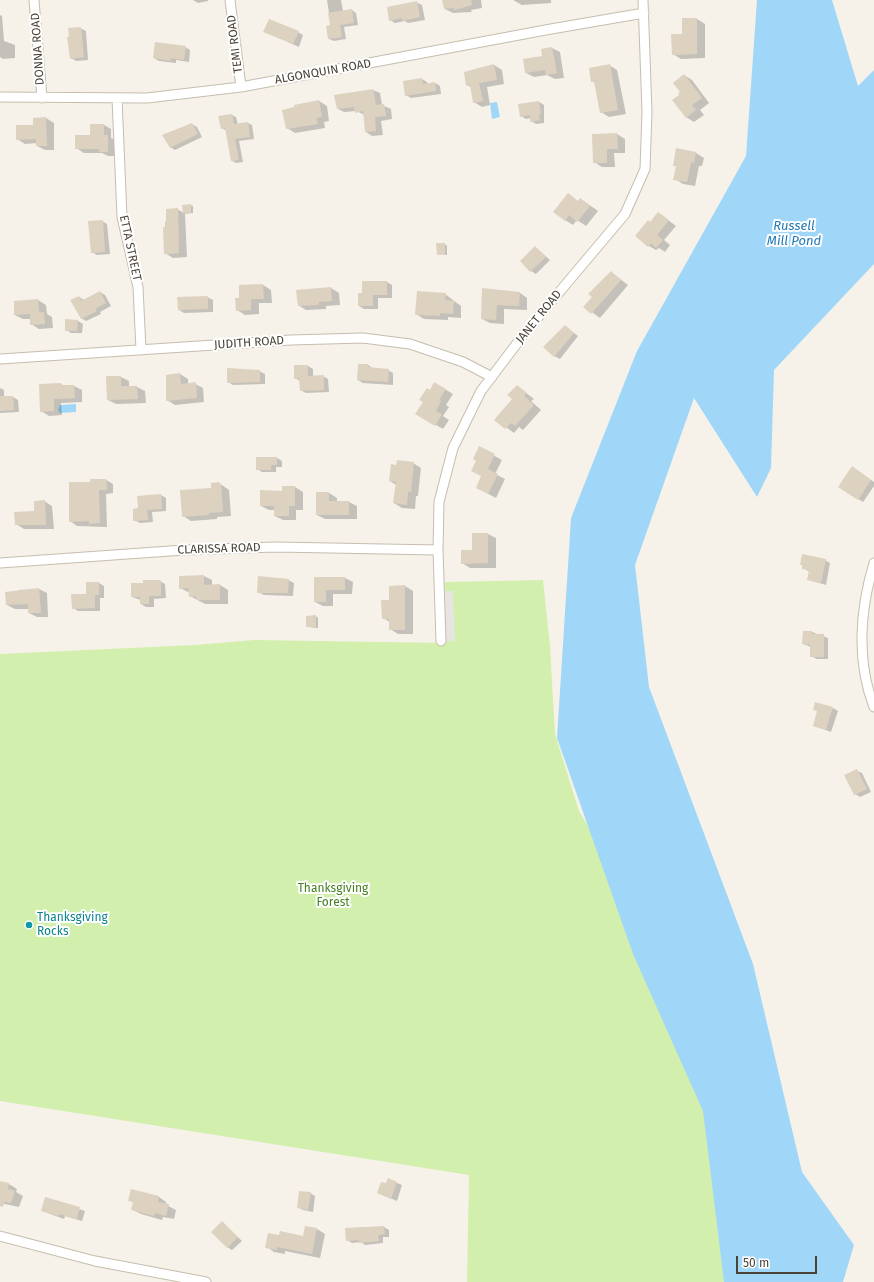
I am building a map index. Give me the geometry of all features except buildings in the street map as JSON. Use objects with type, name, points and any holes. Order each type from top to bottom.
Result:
[{"type":"street","name":"DONNA ROAD","points":[[34,0],[42,98]]},
{"type":"street","name":"TEMI ROAD","points":[[230,0],[241,87]]},
{"type":"street","name":"JANET ROAD","points":[[441,641],[438,550],[439,502],[452,448],[481,391],[492,376],[580,266],[626,214],[645,169],[647,112],[643,0]]},
{"type":"street","name":"ALGONQUIN ROAD","points":[[0,97],[147,98],[241,87],[644,13]]},
{"type":"street","name":"ETTA STREET","points":[[117,98],[122,217],[138,287],[140,350]]},
{"type":"street","name":"JUDITH ROAD","points":[[0,359],[291,340],[363,338],[410,344],[463,362],[492,376]]},
{"type":"street","name":"CLARISSA ROAD","points":[[0,563],[184,550],[276,547],[438,550]]},
{"type":"street","points":[[874,563],[869,580],[862,620],[862,656],[874,707]]},
{"type":"street","points":[[0,1236],[95,1261],[206,1282]]},
{"type":"green space","name":"Thanksgiving Forest","points":[[543,580],[550,646],[555,734],[579,811],[594,836],[698,1082],[720,1172],[731,1282],[467,1282],[469,1175],[0,1101],[0,654],[195,645],[254,640],[445,643],[445,582]]},
{"type":"shaded area","points":[[439,591],[453,591],[455,641],[441,641]]},
{"type":"water","name":"Russell Mill Pond","points":[[757,0],[832,0],[858,86],[874,70],[874,264],[774,370],[771,468],[757,497],[694,398],[635,565],[649,687],[753,964],[802,1172],[854,1245],[843,1282],[724,1282],[703,1111],[633,954],[557,738],[571,518],[637,351],[746,156]]},
{"type":"water","points":[[497,102],[500,117],[492,119],[490,103]]},
{"type":"water","points":[[76,404],[76,412],[60,413],[58,410],[60,405]]},
{"type":"place","name":"Thanksgiving Rocks","points":[[29,925]]}]
